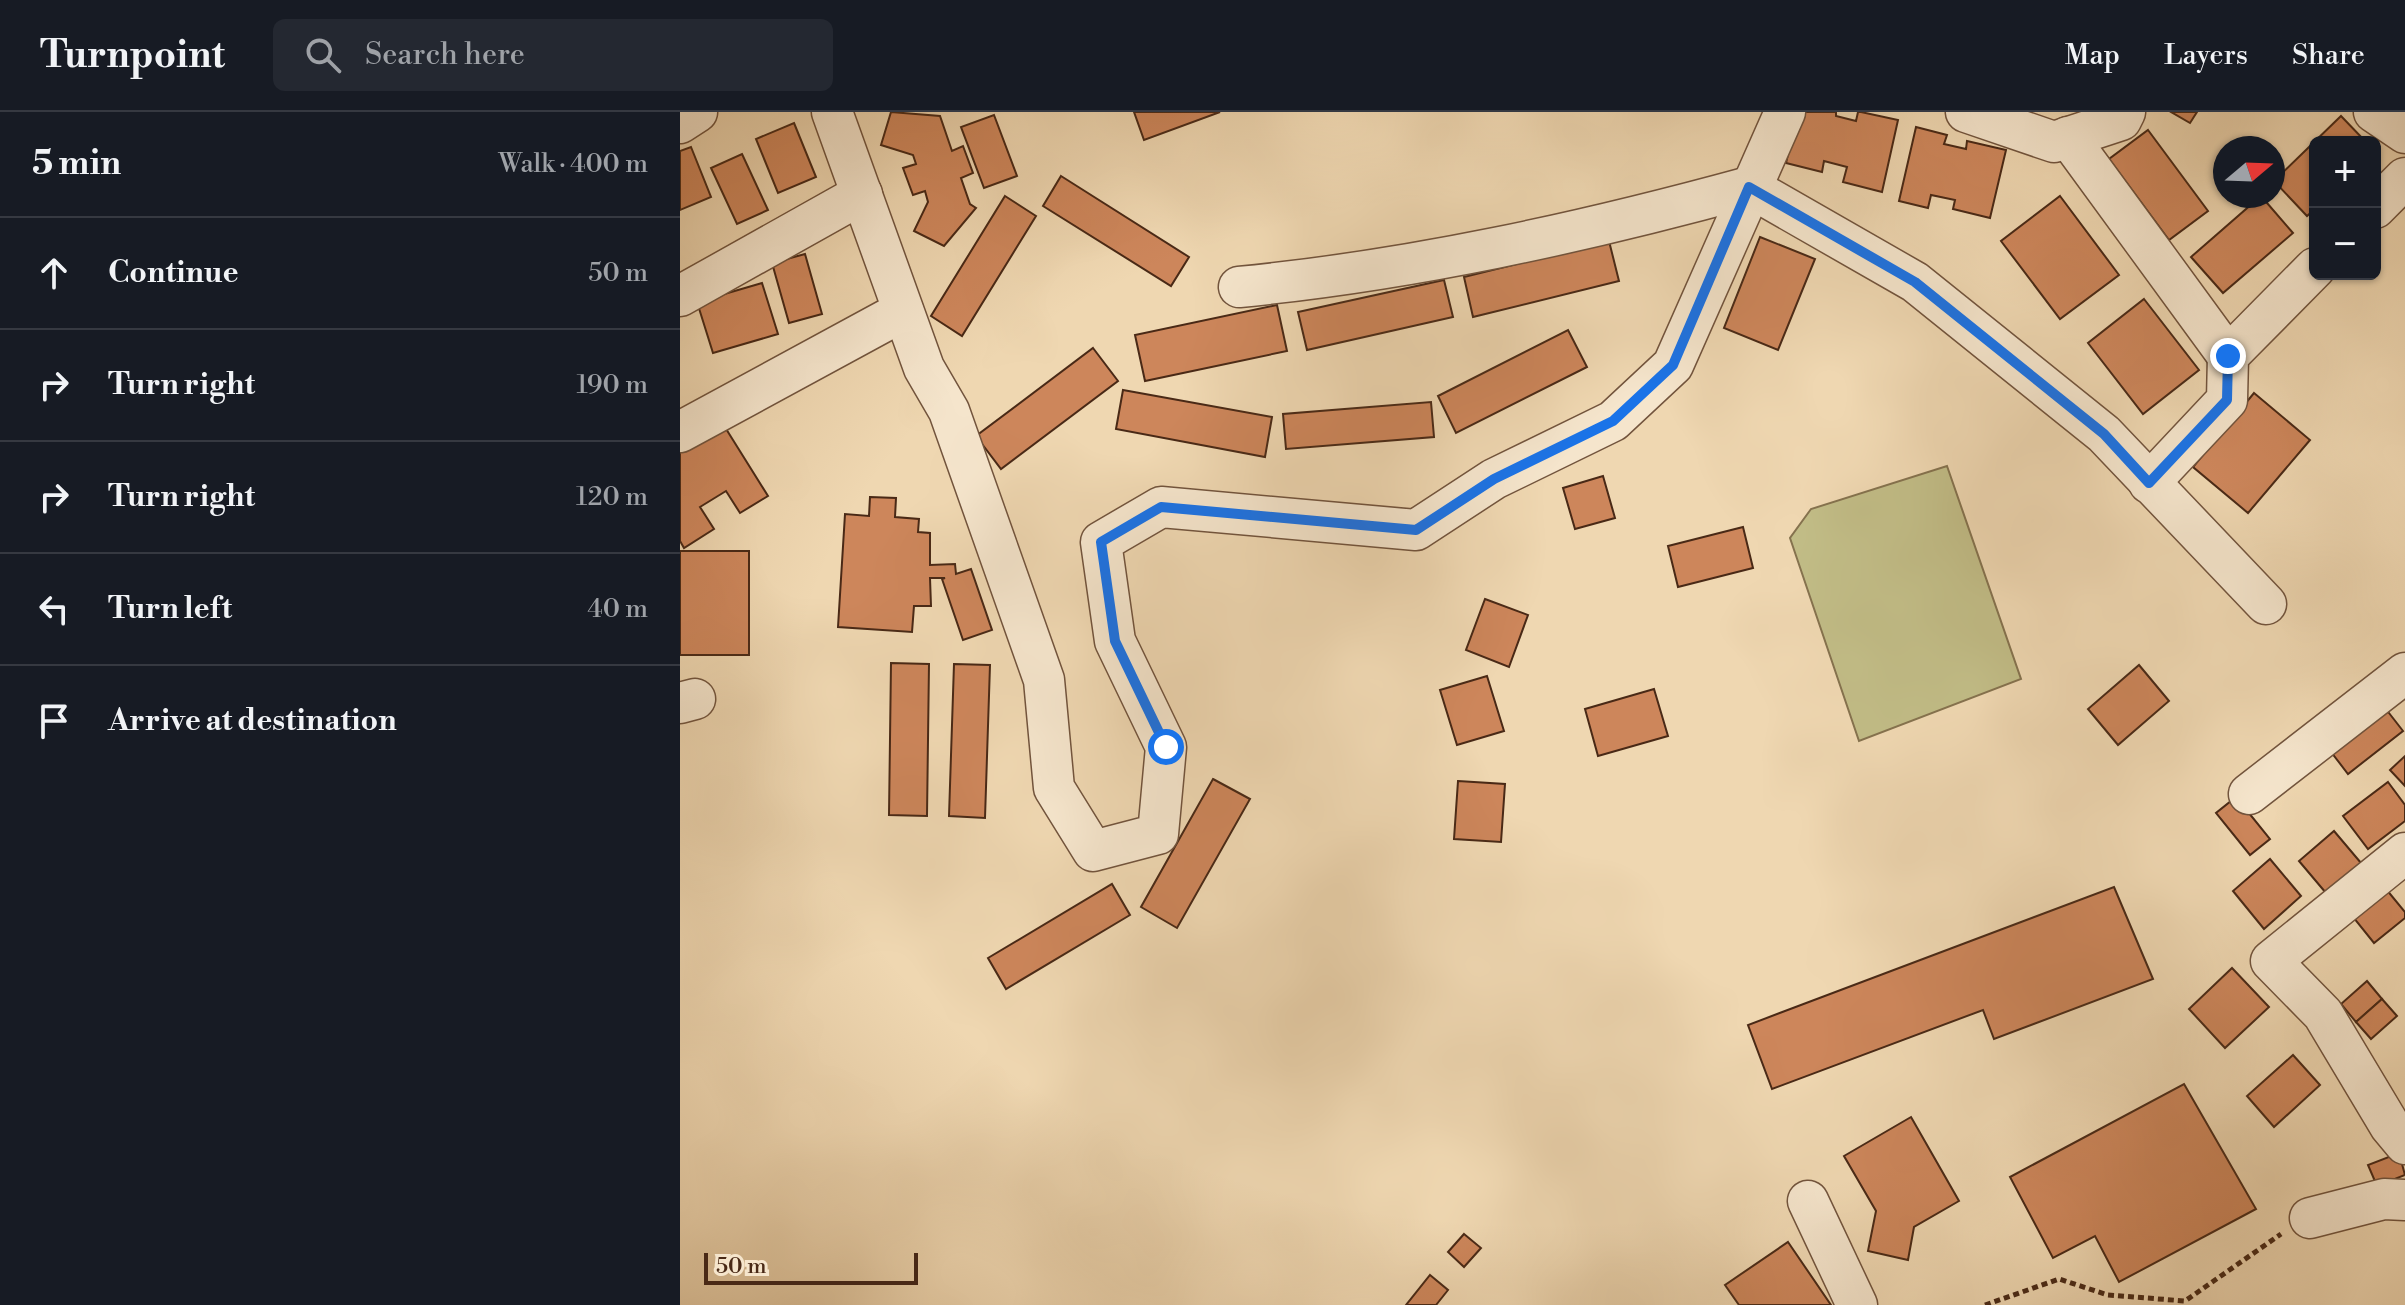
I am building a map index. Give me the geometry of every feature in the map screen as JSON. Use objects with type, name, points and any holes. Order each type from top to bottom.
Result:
[{"type":"street","points":[[680,123],[697,112]]},
{"type":"street","points":[[832,112],[924,368],[949,411],[1044,680],[1054,788],[1093,851],[1158,834],[1166,747],[1115,641],[1101,542],[1161,507],[1416,530],[1494,479],[1613,421],[1673,365],[1749,187],[1785,112]]},
{"type":"street","points":[[1966,112],[2054,142],[2121,120],[2125,112]]},
{"type":"street","points":[[2374,112],[2405,133]]},
{"type":"street","points":[[2068,137],[2228,356],[2227,400],[2149,483]]},
{"type":"street","points":[[2381,202],[2405,178]]},
{"type":"street","points":[[1239,287],[1342,277],[1603,227],[1749,187],[1915,282],[2104,434],[2266,604]]},
{"type":"street","points":[[680,296],[862,194]]},
{"type":"street","points":[[2228,356],[2309,274]]},
{"type":"street","points":[[680,432],[903,311]]},
{"type":"street","points":[[2249,794],[2405,673]]},
{"type":"street","points":[[2405,853],[2271,961],[2323,1014],[2390,1126],[2405,1144]]},
{"type":"street","points":[[2310,1218],[2384,1199],[2405,1200]]},
{"type":"street","points":[[1808,1201],[1857,1305]]},
{"type":"path","points":[[1985,1305],[2059,1279],[2108,1295],[2185,1301],[2294,1225],[2310,1218]]},
{"type":"shaded area","points":[[1947,466],[2021,679],[1859,741],[1790,538],[1811,509]]},
{"type":"building","points":[[891,112],[940,116],[952,151],[963,146],[973,173],[961,178],[970,204],[976,208],[944,246],[914,231],[928,202],[925,191],[913,195],[903,168],[916,164],[913,155],[881,145]]},
{"type":"building","points":[[1134,112],[1220,112],[1144,140]]},
{"type":"building","points":[[1798,112],[1836,112],[1836,116],[1856,121],[1858,112],[1861,112],[1898,120],[1882,192],[1843,182],[1847,167],[1824,161],[1822,172],[1786,163]]},
{"type":"building","points":[[2171,112],[2197,112],[2190,123]]},
{"type":"building","points":[[994,115],[1017,176],[984,188],[961,127]]},
{"type":"building","points":[[2341,116],[2360,136],[2320,136]]},
{"type":"building","points":[[794,123],[816,177],[778,193],[756,139]]},
{"type":"building","points":[[1916,127],[1947,135],[1944,144],[1966,149],[1967,141],[2006,150],[1990,218],[1953,209],[1955,200],[1931,195],[1928,208],[1899,201]]},
{"type":"building","points":[[2148,130],[2208,211],[2169,240],[2109,159]]},
{"type":"building","points":[[691,147],[711,197],[680,210],[680,151]]},
{"type":"building","points":[[2309,147],[2307,216],[2285,193],[2285,170]]},
{"type":"building","points":[[742,154],[768,210],[737,224],[711,168]]},
{"type":"building","points":[[1061,176],[1189,257],[1171,286],[1043,206]]},
{"type":"building","points":[[1005,196],[1036,216],[962,336],[931,316]]},
{"type":"building","points":[[2060,196],[2119,275],[2060,319],[2001,241]]},
{"type":"building","points":[[2247,208],[2271,208],[2293,233],[2223,293],[2191,257]]},
{"type":"building","points":[[1760,237],[1815,259],[1778,350],[1724,328]]},
{"type":"building","points":[[1609,241],[1619,281],[1473,317],[1464,277]]},
{"type":"building","points":[[805,254],[822,314],[789,323],[772,263]]},
{"type":"building","points":[[1444,280],[1453,317],[1307,350],[1298,312]]},
{"type":"building","points":[[762,283],[778,334],[713,353],[697,302]]},
{"type":"building","points":[[2144,299],[2199,370],[2143,414],[2088,343]]},
{"type":"building","points":[[1277,305],[1287,351],[1145,381],[1135,335]]},
{"type":"building","points":[[1568,330],[1587,367],[1456,433],[1438,396]]},
{"type":"building","points":[[1093,348],[1118,381],[1001,469],[976,436]]},
{"type":"building","points":[[1123,390],[1272,417],[1265,457],[1116,429]]},
{"type":"building","points":[[2254,393],[2310,440],[2248,513],[2193,467]]},
{"type":"building","points":[[1431,402],[1434,437],[1286,449],[1283,414]]},
{"type":"building","points":[[718,416],[768,496],[740,513],[726,491],[700,507],[714,529],[684,548],[680,541],[680,452]]},
{"type":"building","points":[[1603,476],[1615,518],[1575,529],[1563,488]]},
{"type":"building","points":[[870,497],[896,498],[895,517],[919,519],[918,532],[930,533],[930,565],[955,564],[956,574],[971,569],[992,630],[963,640],[942,579],[945,578],[930,578],[931,606],[914,606],[912,632],[838,627],[845,514],[869,516]]},
{"type":"building","points":[[1743,527],[1753,568],[1678,587],[1668,546]]},
{"type":"building","points":[[680,551],[749,551],[749,655],[680,655]]},
{"type":"building","points":[[1485,599],[1528,615],[1509,667],[1466,650]]},
{"type":"building","points":[[891,663],[929,664],[927,816],[889,815]]},
{"type":"building","points":[[954,664],[990,665],[985,818],[949,816]]},
{"type":"building","points":[[2139,665],[2169,701],[2118,745],[2088,709]]},
{"type":"building","points":[[1487,676],[1504,731],[1457,745],[1440,690]]},
{"type":"building","points":[[1654,689],[1668,736],[1598,756],[1585,709]]},
{"type":"building","points":[[2382,704],[2403,731],[2348,774],[2328,748]]},
{"type":"building","points":[[2405,756],[2405,786],[2390,770]]},
{"type":"building","points":[[1213,779],[1250,799],[1177,928],[1141,907]]},
{"type":"building","points":[[1458,781],[1505,784],[1501,842],[1454,839]]},
{"type":"building","points":[[2388,782],[2405,805],[2405,821],[2368,849],[2343,816]]},
{"type":"building","points":[[2236,797],[2270,839],[2250,855],[2216,813]]},
{"type":"building","points":[[2334,831],[2361,863],[2326,893],[2299,861]]},
{"type":"building","points":[[2270,859],[2301,896],[2264,929],[2233,891]]},
{"type":"building","points":[[1112,884],[1130,915],[1006,989],[988,958]]},
{"type":"building","points":[[2114,887],[2153,979],[1994,1039],[1983,1010],[1772,1089],[1748,1025]]},
{"type":"building","points":[[2386,889],[2405,912],[2405,918],[2374,943],[2353,917]]},
{"type":"building","points":[[2232,968],[2269,1007],[2225,1048],[2189,1009]]},
{"type":"building","points":[[2367,981],[2382,999],[2356,1022],[2341,1004]]},
{"type":"building","points":[[2382,999],[2397,1016],[2371,1039],[2356,1022]]},
{"type":"building","points":[[2293,1055],[2320,1085],[2274,1127],[2247,1096]]},
{"type":"building","points":[[2184,1084],[2256,1209],[2119,1282],[2095,1236],[2053,1258],[2010,1177]]},
{"type":"building","points":[[1911,1117],[1959,1201],[1914,1227],[1908,1260],[1868,1251],[1876,1211],[1844,1156]]},
{"type":"building","points":[[2399,1153],[2405,1175],[2377,1186],[2368,1165]]},
{"type":"building","points":[[1464,1234],[1481,1248],[1464,1267],[1448,1252]]},
{"type":"building","points":[[1788,1242],[1831,1305],[1739,1305],[1725,1285]]},
{"type":"building","points":[[1430,1275],[1448,1290],[1436,1305],[1406,1305]]},
{"type":"route","points":[[1166,747],[1115,641],[1101,542],[1161,507],[1416,530],[1494,479],[1613,421],[1673,365],[1749,187],[1915,282],[2104,434],[2149,483],[2227,400],[2228,356]]}]
